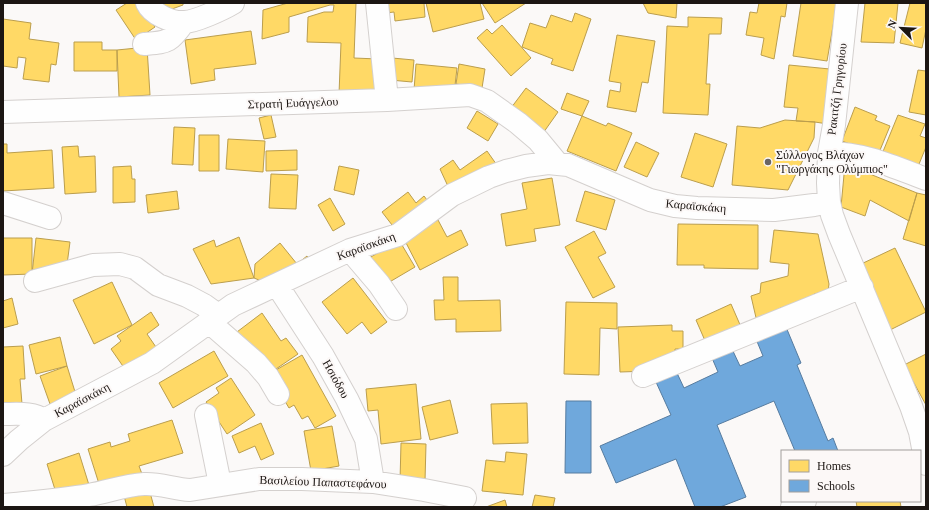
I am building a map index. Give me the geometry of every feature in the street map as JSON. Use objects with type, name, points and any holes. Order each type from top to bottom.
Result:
[{"type":"street","points":[[148,3],[149,8],[162,18],[184,22],[203,16],[233,3]]},
{"type":"street","points":[[377,3],[387,100]]},
{"type":"street","name":"Ρακιτζή Γρηγορίου","points":[[847,3],[835,117],[829,153],[829,202],[839,234],[911,406],[919,444],[926,464]]},
{"type":"street","points":[[144,44],[166,42],[175,34],[184,22]]},
{"type":"street","name":"Στρατή Ευάγγελου","points":[[3,112],[387,100],[463,95],[479,98],[499,109],[532,134],[545,147],[557,163]]},
{"type":"street","points":[[829,153],[848,154],[868,158],[926,179]]},
{"type":"street","name":"Καραϊσκάκη","points":[[3,455],[44,420],[152,363],[214,318],[246,298],[350,250],[398,235],[452,195],[506,171],[526,166],[557,163],[572,166],[656,202],[675,206],[705,209],[774,210],[814,206],[829,202]]},
{"type":"street","points":[[3,202],[50,218]]},
{"type":"street","points":[[350,250],[379,284],[396,309]]},
{"type":"street","points":[[35,281],[93,265],[128,265],[137,269],[158,285],[187,296],[204,305],[268,377],[278,394]]},
{"type":"street","name":"Ησιόδου","points":[[277,285],[323,356],[347,398],[366,439],[373,482]]},
{"type":"street","points":[[643,376],[862,287]]},
{"type":"street","points":[[3,414],[27,414],[39,416],[44,420]]},
{"type":"street","points":[[206,415],[220,484]]},
{"type":"street","name":"Βασιλείου Παπαστεφάνου","points":[[3,505],[89,495],[144,484],[157,484],[180,490],[190,490],[259,478],[373,482],[465,498],[458,507]]},
{"type":"street","points":[[792,507],[803,502]]},
{"type":"building: Homes","points":[[127,3],[139,3],[155,27],[136,40],[116,10]]},
{"type":"building: Homes","points":[[153,3],[183,3],[183,5],[158,14]]},
{"type":"building: Homes","points":[[288,3],[356,3],[354,58],[378,59],[377,96],[339,94],[341,43],[307,42],[308,17],[324,12],[333,12],[334,5],[289,17],[289,32],[262,39],[263,10]]},
{"type":"building: Homes","points":[[377,3],[424,3],[425,17],[395,21],[394,12],[378,14]]},
{"type":"building: Homes","points":[[426,3],[480,3],[484,19],[433,32]]},
{"type":"building: Homes","points":[[482,3],[526,3],[495,23]]},
{"type":"building: Homes","points":[[643,3],[677,3],[676,18],[648,13]]},
{"type":"building: Homes","points":[[759,3],[787,3],[785,17],[781,16],[774,59],[761,55],[764,38],[746,35],[750,12],[757,13]]},
{"type":"building: Homes","points":[[801,3],[837,3],[827,61],[793,56]]},
{"type":"building: Homes","points":[[865,3],[898,3],[894,43],[861,42]]},
{"type":"building: Homes","points":[[910,3],[926,3],[926,29],[922,48],[900,43]]},
{"type":"building: Homes","points":[[575,13],[591,19],[573,71],[551,64],[553,59],[522,47],[530,23],[546,28],[551,15],[572,22]]},
{"type":"building: Homes","points":[[688,17],[722,18],[721,34],[709,34],[706,84],[710,84],[708,115],[663,113],[667,26],[688,27]]},
{"type":"building: Homes","points":[[3,19],[31,23],[29,39],[59,43],[56,65],[51,64],[49,82],[23,79],[26,58],[18,57],[17,68],[3,66]]},
{"type":"building: Homes","points":[[502,25],[531,58],[511,76],[477,38],[487,29],[492,34]]},
{"type":"building: Homes","points":[[251,31],[256,64],[214,69],[215,80],[191,84],[185,40]]},
{"type":"building: Homes","points":[[617,35],[655,41],[648,83],[642,82],[636,112],[607,107],[610,90],[620,92],[621,83],[609,81]]},
{"type":"building: Homes","points":[[74,42],[102,42],[102,50],[117,50],[117,71],[74,71]]},
{"type":"building: Homes","points":[[147,47],[150,95],[119,97],[117,50]]},
{"type":"building: Homes","points":[[392,58],[414,60],[412,82],[390,80]]},
{"type":"building: Homes","points":[[416,64],[457,68],[454,94],[414,90]]},
{"type":"building: Homes","points":[[459,64],[485,69],[482,88],[456,84]]},
{"type":"building: Homes","points":[[789,65],[840,70],[834,125],[796,121],[798,108],[784,107]]},
{"type":"building: Homes","points":[[918,70],[926,71],[926,115],[909,112]]},
{"type":"building: Homes","points":[[526,88],[558,112],[541,136],[508,112]]},
{"type":"building: Homes","points":[[567,93],[589,101],[582,116],[561,109]]},
{"type":"building: Homes","points":[[855,107],[877,116],[875,120],[890,126],[878,155],[842,141]]},
{"type":"building: Homes","points":[[477,111],[498,124],[488,141],[467,128]]},
{"type":"building: Homes","points":[[271,115],[276,137],[264,139],[259,118]]},
{"type":"building: Homes","points":[[898,115],[925,124],[920,136],[926,138],[926,147],[917,169],[882,154]]},
{"type":"building: Homes","points":[[582,116],[606,126],[608,123],[632,133],[616,171],[567,151]]},
{"type":"building: Homes","name":"Σύλλογος Βλάχων \"Γιωργάκης Ολύμπιος\"","points":[[785,120],[815,122],[814,138],[788,190],[732,185],[737,126],[760,128]]},
{"type":"building: Homes","points":[[174,127],[195,128],[193,165],[172,164]]},
{"type":"building: Homes","points":[[695,133],[727,144],[713,187],[681,177]]},
{"type":"building: Homes","points":[[199,135],[219,135],[219,171],[199,171]]},
{"type":"building: Homes","points":[[228,139],[265,141],[263,172],[226,169]]},
{"type":"building: Homes","points":[[636,142],[659,153],[647,177],[624,167]]},
{"type":"building: Homes","points":[[3,144],[7,144],[7,153],[52,150],[54,188],[3,191]]},
{"type":"building: Homes","points":[[78,146],[79,157],[95,156],[96,192],[65,194],[62,147]]},
{"type":"building: Homes","points":[[297,150],[297,170],[266,171],[266,151]]},
{"type":"building: Homes","points":[[487,151],[499,168],[452,195],[440,169],[453,160],[460,170]]},
{"type":"building: Homes","points":[[845,164],[917,193],[909,221],[870,200],[865,216],[841,207]]},
{"type":"building: Homes","points":[[131,166],[132,179],[135,179],[135,202],[113,203],[113,167]]},
{"type":"building: Homes","points":[[339,166],[359,170],[354,195],[334,190]]},
{"type":"building: Homes","points":[[271,174],[298,175],[296,209],[269,208]]},
{"type":"building: Homes","points":[[552,178],[560,225],[534,229],[536,241],[506,246],[501,214],[527,209],[522,183]]},
{"type":"building: Homes","points":[[177,191],[179,209],[148,213],[146,195]]},
{"type":"building: Homes","points":[[585,191],[615,200],[606,230],[576,221]]},
{"type":"building: Homes","points":[[408,192],[416,203],[424,196],[433,208],[399,234],[382,212]]},
{"type":"building: Homes","points":[[917,193],[926,195],[926,246],[903,239]]},
{"type":"building: Homes","points":[[330,198],[345,224],[333,231],[318,205]]},
{"type":"building: Homes","points":[[438,220],[447,237],[461,230],[468,245],[420,270],[403,237]]},
{"type":"building: Homes","points":[[678,224],[758,225],[758,269],[704,268],[704,265],[677,265]]},
{"type":"building: Homes","points":[[774,230],[818,234],[829,284],[828,291],[814,294],[813,300],[780,308],[779,317],[757,322],[751,296],[760,293],[761,283],[788,276],[789,264],[770,262]]},
{"type":"building: Homes","points":[[594,231],[606,253],[598,257],[615,287],[593,298],[565,247]]},
{"type":"building: Homes","points":[[239,237],[254,278],[211,284],[193,249],[214,240],[216,247]]},
{"type":"building: Homes","points":[[3,238],[32,238],[32,274],[3,275]]},
{"type":"building: Homes","points":[[36,238],[70,242],[66,272],[32,274]]},
{"type":"building: Homes","points":[[399,240],[415,267],[381,287],[361,263]]},
{"type":"building: Homes","points":[[280,243],[297,264],[307,256],[313,265],[274,286],[254,278],[255,264]]},
{"type":"building: Homes","points":[[895,248],[926,312],[890,330],[859,265]]},
{"type":"building: Homes","points":[[443,277],[458,277],[458,301],[500,300],[501,331],[456,332],[456,319],[435,320],[434,300],[444,300]]},
{"type":"building: Homes","points":[[353,278],[387,322],[371,334],[362,322],[347,334],[322,302]]},
{"type":"building: Homes","points":[[112,282],[132,325],[94,344],[73,300]]},
{"type":"building: Homes","points":[[12,298],[18,324],[3,328],[3,301]]},
{"type":"building: Homes","points":[[566,302],[617,303],[617,329],[600,328],[599,375],[564,374]]},
{"type":"building: Homes","points":[[731,304],[741,327],[706,343],[696,320]]},
{"type":"building: Homes","points":[[151,312],[159,325],[147,334],[158,350],[127,372],[111,349],[121,341],[117,336]]},
{"type":"building: Homes","points":[[262,313],[281,341],[286,338],[298,354],[273,371],[229,338]]},
{"type":"building: Homes","points":[[672,325],[672,331],[683,331],[683,349],[675,349],[675,361],[650,371],[620,372],[618,327]]},
{"type":"building: Homes","points":[[60,337],[67,366],[36,374],[29,345]]},
{"type":"building: Homes","points":[[23,346],[25,379],[20,379],[22,404],[3,405],[3,347]]},
{"type":"building: Homes","points":[[214,351],[228,376],[173,408],[159,383]]},
{"type":"building: Homes","points":[[926,354],[926,405],[904,365]]},
{"type":"building: Homes","points":[[302,355],[336,416],[315,428],[308,416],[302,419],[294,405],[289,408],[269,374]]},
{"type":"building: Homes","points":[[67,366],[76,395],[50,404],[40,376]]},
{"type":"building: Homes","points":[[231,378],[255,415],[227,434],[206,402],[219,393],[216,388]]},
{"type":"building: Homes","points":[[416,384],[421,439],[381,444],[378,410],[368,411],[366,389]]},
{"type":"building: Homes","points":[[450,400],[458,433],[430,440],[422,407]]},
{"type":"building: Homes","points":[[527,403],[528,443],[493,444],[491,404]]},
{"type":"building: Homes","points":[[172,420],[183,453],[139,466],[142,474],[100,487],[88,449],[110,442],[111,447],[130,441],[128,434]]},
{"type":"building: Homes","points":[[261,423],[274,454],[261,460],[255,446],[239,453],[232,436]]},
{"type":"building: Homes","points":[[332,426],[339,466],[311,471],[304,431]]},
{"type":"building: Homes","points":[[401,443],[426,444],[425,481],[400,481]]},
{"type":"building: Homes","points":[[506,452],[527,454],[523,495],[482,491],[486,460],[505,462]]},
{"type":"building: Homes","points":[[79,453],[89,485],[57,496],[47,464]]},
{"type":"building: Homes","points":[[148,485],[154,507],[127,507],[123,492]]},
{"type":"building: Homes","points":[[535,495],[555,498],[553,507],[532,507]]},
{"type":"building: Homes","points":[[505,500],[507,507],[486,507]]},
{"type":"building: Homes","points":[[856,502],[900,502],[901,507],[857,507]]},
{"type":"building: Schools","points":[[786,327],[801,363],[797,365],[828,441],[833,438],[838,450],[795,450],[774,401],[717,425],[746,497],[720,507],[695,507],[676,459],[616,483],[600,446],[671,415],[656,382],[677,373],[684,388],[718,372],[712,358],[732,349],[740,366],[763,356],[756,339]]},
{"type":"building: Schools","points":[[566,401],[591,401],[591,473],[565,473]]},
{"type":"place","name":"Σύλλογος Βλάχων \"Γιωργάκης Ολύμπιος\"","points":[[768,162]]}]
